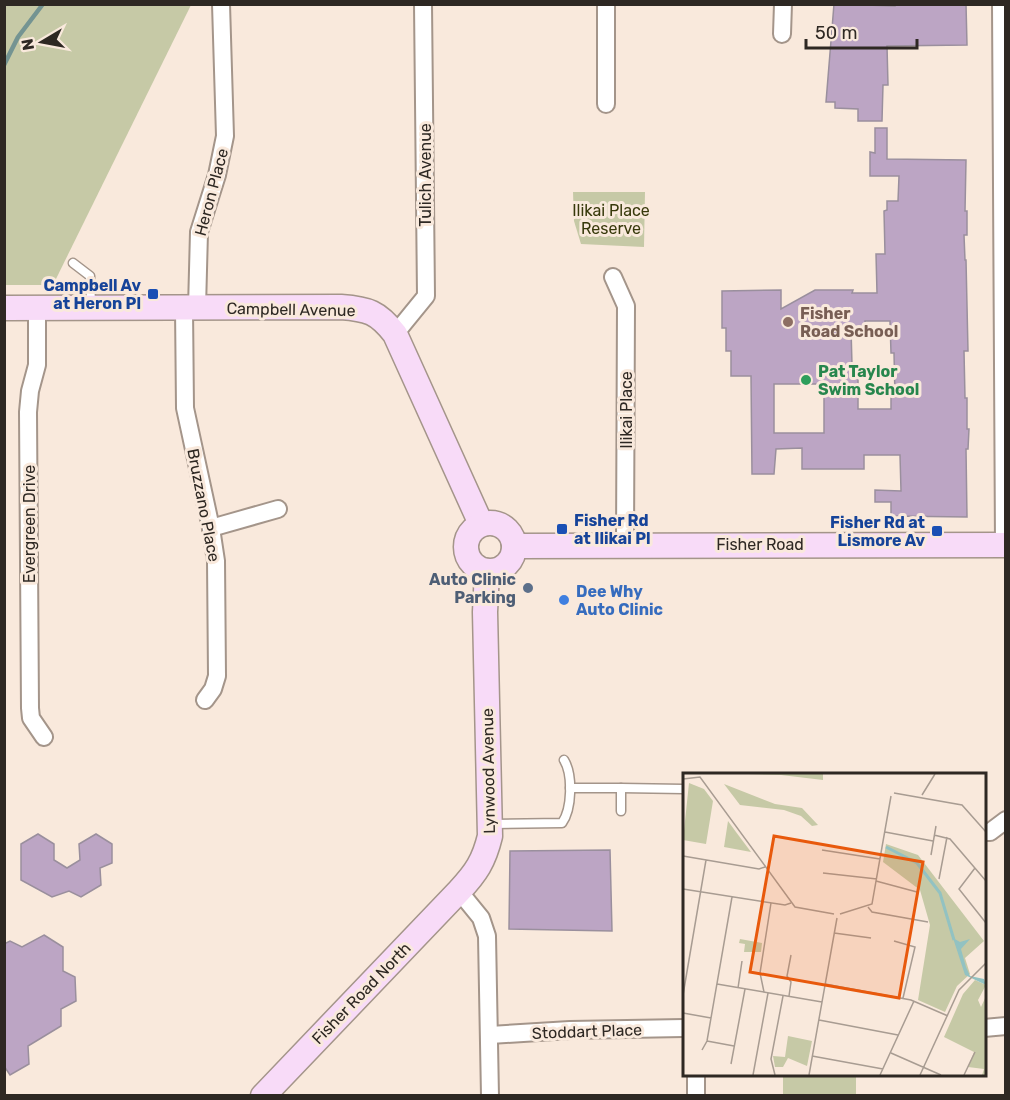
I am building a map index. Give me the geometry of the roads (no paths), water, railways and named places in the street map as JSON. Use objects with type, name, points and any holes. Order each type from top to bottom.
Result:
[{"type":"main road","name":"Campbell Avenue","points":[[4,308],[354,308],[373,312],[395,334],[481,524]]},
{"type":"main road","points":[[494,523],[510,533],[514,546],[513,554],[509,562],[496,571],[487,572],[473,565],[465,550],[469,534],[481,524],[494,523]]},
{"type":"main road","name":"Fisher Road","points":[[514,546],[1005,544]]},
{"type":"main road","name":"Lynwood Avenue","points":[[459,891],[473,876],[485,857],[490,836],[485,612],[487,572]]},
{"type":"main road","name":"Fisher Road North","points":[[263,1095],[459,891]]},
{"type":"street","name":"Heron Place","points":[[191,308],[199,231],[217,175],[225,136],[222,4]]},
{"type":"street","name":"Tulich Avenue","points":[[395,334],[426,297],[423,4]]},
{"type":"street","points":[[606,4],[606,104]]},
{"type":"street","points":[[782,34],[783,4]]},
{"type":"street","points":[[1001,4],[1005,544]]},
{"type":"street","name":"Ilikai Place","points":[[614,277],[626,306],[625,545]]},
{"type":"street","name":"Evergreen Drive","points":[[37,307],[37,365],[30,391],[28,412],[30,708],[31,718],[44,737]]},
{"type":"street","name":"Bruzzano Place","points":[[191,308],[185,408],[216,561],[217,676],[205,700]]},
{"type":"street","points":[[211,528],[278,509]]},
{"type":"street","points":[[986,832],[990,832],[1005,820]]},
{"type":"street","points":[[459,891],[481,918],[487,936],[490,1095]]},
{"type":"street","points":[[986,1028],[1005,1026]]},
{"type":"street","name":"Stoddart Place","points":[[490,1035],[570,1030],[683,1028]]},
{"type":"street","points":[[696,1076],[696,1095]]},
{"type":"lane","points":[[73,263],[90,276],[91,307]]},
{"type":"lane","points":[[489,824],[562,823],[566,817],[570,788],[569,769],[564,760]]},
{"type":"lane","points":[[570,788],[683,789]]},
{"type":"lane","points":[[621,788],[621,811]]},
{"type":"waterway","points":[[4,65],[18,37],[43,4]]},
{"type":"place","name":"Campbell Av at Heron Pl","points":[[153,294]]},
{"type":"place","name":"Fisher Road School","points":[[788,322]]},
{"type":"place","name":"Pat Taylor Swim School","points":[[806,380]]},
{"type":"place","name":"Fisher Rd at Ilikai Pl","points":[[562,529]]},
{"type":"place","name":"Fisher Rd at Lismore Av","points":[[937,531]]},
{"type":"place","name":"Auto Clinic Parking","points":[[528,588]]},
{"type":"place","name":"Dee Why Auto Clinic","points":[[564,600]]},
{"type":"park label","name":"Ilikai Place Reserve","points":[[611,219]]}]
